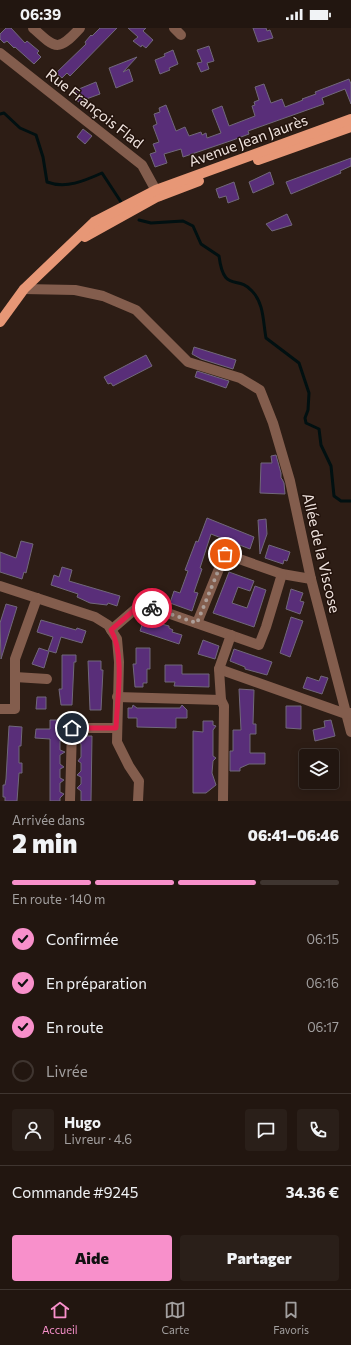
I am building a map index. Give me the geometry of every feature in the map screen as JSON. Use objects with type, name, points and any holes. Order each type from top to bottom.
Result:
[{"type":"main road","name":"Avenue Jean Jaurès","points":[[157,193],[351,119]]},
{"type":"main road","name":"Avenue Jean Jaurès","points":[[157,193],[351,127]]},
{"type":"main road","points":[[0,322],[24,289],[94,222],[133,206],[157,193]]},
{"type":"street","points":[[33,28],[48,42],[54,45],[60,45],[67,42],[80,28]]},
{"type":"street","name":"Rue François Flad","points":[[0,53],[142,165],[157,193]]},
{"type":"street","name":"Allée de la Viscose","points":[[24,289],[75,290],[103,296],[136,310],[188,362],[240,378],[260,390],[273,423],[290,481],[311,579],[349,713],[351,732]]},
{"type":"street","points":[[197,623],[225,554],[282,574],[311,579]]},
{"type":"street","points":[[111,630],[140,605],[159,610],[259,645],[282,574]]},
{"type":"street","points":[[0,586],[94,617],[108,625],[117,640],[119,662],[116,728],[117,742],[129,766],[139,781],[138,801]]},
{"type":"street","points":[[0,709],[15,709],[15,658],[37,598]]},
{"type":"street","points":[[223,801],[224,706],[221,700],[219,669],[231,635]]},
{"type":"street","points":[[219,669],[349,713]]},
{"type":"street","points":[[15,677],[47,679]]},
{"type":"street","points":[[118,697],[221,700]]},
{"type":"street","points":[[70,801],[72,728],[116,728]]},
{"type":"building","points":[[6,28],[11,28],[25,43],[27,41],[39,51],[37,53],[41,57],[34,64],[7,41],[4,43],[0,39],[0,34]]},
{"type":"building","points":[[100,28],[117,28],[70,76],[67,73],[62,78],[56,73],[86,44],[85,42],[91,35],[92,36]]},
{"type":"building","points":[[128,28],[146,28],[143,31],[153,40],[146,48],[142,45],[141,47],[133,41],[138,37]]},
{"type":"building","points":[[253,28],[266,28],[267,31],[270,30],[273,38],[258,42]]},
{"type":"building","points":[[209,46],[214,61],[207,63],[209,69],[201,72],[197,63],[202,62],[197,50]]},
{"type":"building","points":[[173,50],[178,64],[169,68],[170,70],[160,74],[155,60],[165,56],[164,54]]},
{"type":"building","points":[[137,57],[123,72],[129,69],[133,81],[116,88],[109,68]]},
{"type":"building","points":[[349,79],[351,84],[351,104],[345,89],[322,98],[324,104],[248,131],[249,134],[233,140],[183,157],[181,149],[164,154],[167,163],[155,167],[150,154],[156,152],[153,144],[159,142],[153,126],[157,124],[154,114],[160,112],[159,108],[166,105],[176,131],[185,127],[189,136],[201,132],[202,135],[206,133],[207,138],[221,133],[212,110],[222,106],[229,126],[255,116],[252,106],[255,105],[254,102],[259,100],[255,87],[264,84],[271,103],[282,99],[285,107],[316,94],[315,92]]},
{"type":"building","points":[[96,82],[100,94],[78,102],[74,91]]},
{"type":"building","points":[[83,129],[92,136],[85,144],[77,137]]},
{"type":"building","points":[[351,158],[351,166],[340,171],[341,173],[291,194],[286,182]]},
{"type":"building","points":[[270,172],[274,184],[253,193],[249,182]]},
{"type":"building","points":[[234,182],[239,199],[228,203],[226,196],[219,198],[216,189]]},
{"type":"building","points":[[287,214],[292,225],[272,231],[266,224]]},
{"type":"building","points":[[194,347],[236,360],[233,369],[201,359],[192,354]]},
{"type":"building","points":[[146,355],[152,366],[113,386],[111,383],[108,384],[104,377]]},
{"type":"building","points":[[197,371],[229,381],[226,388],[195,377]]},
{"type":"building","points":[[276,455],[281,478],[284,483],[285,494],[260,493],[261,463],[272,463],[271,456]]},
{"type":"building","points":[[207,518],[254,537],[250,549],[211,534],[200,568],[202,569],[194,592],[198,593],[192,611],[170,603],[174,591],[180,593],[188,571],[185,570]]},
{"type":"building","points":[[266,519],[267,534],[260,554],[258,520]]},
{"type":"building","points":[[21,541],[33,544],[26,573],[24,572],[22,579],[0,572],[0,552],[16,558]]},
{"type":"building","points":[[269,545],[290,552],[287,561],[284,560],[283,564],[265,558]]},
{"type":"building","points":[[62,567],[72,570],[69,581],[120,596],[117,606],[108,603],[107,605],[90,603],[77,597],[78,594],[51,585],[54,575],[59,577]]},
{"type":"building","points":[[229,572],[254,581],[250,591],[238,587],[232,603],[247,608],[255,586],[266,590],[254,627],[213,613]]},
{"type":"building","points":[[291,589],[303,593],[300,601],[304,602],[300,614],[286,609]]},
{"type":"building","points":[[6,604],[17,607],[1,659],[0,623]]},
{"type":"building","points":[[291,617],[303,621],[290,657],[280,653]]},
{"type":"building","points":[[144,619],[169,626],[169,628],[173,630],[172,632],[182,635],[179,644],[140,631]]},
{"type":"building","points":[[41,620],[76,630],[77,628],[86,631],[82,643],[61,637],[56,653],[49,651],[44,668],[32,664],[39,648],[48,651],[53,637],[37,632]]},
{"type":"building","points":[[203,640],[219,646],[215,659],[198,654]]},
{"type":"building","points":[[136,648],[150,648],[150,669],[147,669],[147,683],[143,683],[143,687],[135,687],[133,664],[136,664]]},
{"type":"building","points":[[234,649],[272,662],[267,675],[245,669],[245,667],[230,661]]},
{"type":"building","points":[[62,655],[76,655],[76,662],[74,662],[72,705],[61,705],[59,689],[62,689]]},
{"type":"building","points":[[88,661],[101,661],[101,670],[103,670],[101,710],[90,710]]},
{"type":"building","points":[[165,665],[182,665],[182,674],[209,674],[209,687],[174,686],[175,682],[165,682]]},
{"type":"building","points":[[321,676],[328,678],[322,694],[303,688],[307,677],[319,681]]},
{"type":"building","points":[[239,689],[254,690],[253,724],[256,724],[256,734],[250,734],[250,753],[265,753],[265,764],[249,764],[240,768],[240,771],[230,771],[230,751],[233,751],[233,730],[241,730]]},
{"type":"building","points":[[37,697],[46,697],[46,709],[36,709]]},
{"type":"building","points":[[133,705],[137,708],[180,708],[182,705],[187,710],[187,718],[176,718],[176,728],[137,727],[137,718],[128,718],[128,708],[132,708]]},
{"type":"building","points":[[286,706],[301,706],[301,729],[286,728]]},
{"type":"building","points":[[50,720],[60,720],[65,725],[60,727],[60,736],[65,739],[60,741],[60,750],[65,752],[60,755],[60,764],[64,767],[60,769],[60,778],[64,780],[60,783],[60,792],[64,794],[60,798],[60,801],[50,801],[50,739],[35,738],[36,729],[50,729]]},
{"type":"building","points":[[331,720],[335,736],[315,741],[313,730],[325,727],[324,721]]},
{"type":"building","points":[[203,721],[213,721],[213,725],[216,726],[213,730],[213,756],[216,758],[213,761],[212,773],[216,785],[206,793],[193,793],[193,731],[203,732]]},
{"type":"building","points":[[9,726],[22,727],[21,746],[19,746],[19,763],[22,763],[22,773],[19,773],[17,801],[5,801],[5,797],[3,797],[3,785],[5,785],[6,779]]},
{"type":"building","points":[[81,736],[92,736],[91,801],[81,801],[81,791],[77,788],[81,784],[81,777],[77,775],[81,771],[81,763],[78,761],[81,757],[81,744],[78,742]]},
{"type":"waterway","points":[[0,114],[4,113],[20,128],[36,135],[43,157],[47,182],[61,185],[75,183],[102,173],[123,205]]},
{"type":"waterway","points":[[139,220],[151,223],[183,221],[193,226],[201,244],[219,256],[224,275],[228,279],[246,286],[256,296],[261,307],[266,338],[299,363],[309,393],[308,410],[305,418],[306,423],[319,429],[321,445],[331,466],[334,496],[341,501],[351,501]]},
{"type":"way so far","points":[[152,608],[197,623],[225,554]]},
{"type":"route","points":[[72,728],[116,728],[119,662],[117,640],[111,630],[140,605],[152,608]]}]
